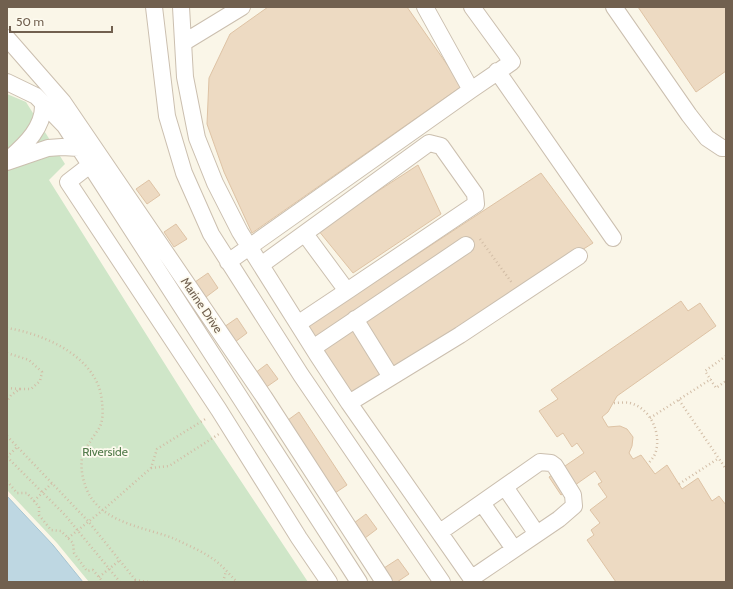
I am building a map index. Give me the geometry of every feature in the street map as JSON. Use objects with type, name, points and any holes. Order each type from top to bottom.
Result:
[{"type":"street","points":[[154,7],[167,116],[184,173],[211,234],[301,375],[442,582]]},
{"type":"street","points":[[181,7],[185,78],[197,138],[215,182],[240,232],[349,403],[473,580],[514,549],[559,519],[574,506],[573,495],[551,462],[540,462],[440,532]]},
{"type":"street","points":[[183,43],[242,7]]},
{"type":"street","points":[[425,7],[471,90]]},
{"type":"street","points":[[228,262],[497,71],[512,62],[472,7]]},
{"type":"street","points":[[614,7],[689,115],[707,138],[722,148],[726,148]]},
{"type":"street","name":"Marine Drive","points":[[7,38],[63,102],[264,397],[384,582]]},
{"type":"street","points":[[497,71],[614,238]]},
{"type":"street","name":"Marine Drive","points":[[7,82],[36,96],[65,126],[359,582]]},
{"type":"street","points":[[7,161],[32,136],[42,119],[43,104]]},
{"type":"street","points":[[261,265],[429,143],[442,146],[475,194],[476,204],[298,323]]},
{"type":"street","points":[[7,161],[48,148],[62,146],[79,148]]},
{"type":"street","points":[[90,165],[68,182],[219,410],[299,538],[329,582]]},
{"type":"street","points":[[305,234],[347,291]]},
{"type":"street","points":[[313,348],[471,240]]},
{"type":"street","points":[[349,403],[460,335],[579,256]]},
{"type":"street","points":[[355,319],[391,377]]},
{"type":"street","points":[[505,487],[537,534]]},
{"type":"street","points":[[482,503],[514,549]]},
{"type":"path","points":[[471,240],[520,295]]},
{"type":"path","points":[[7,328],[24,331],[58,344],[74,355],[86,367],[96,380],[102,392],[103,410],[101,424],[82,458],[85,485],[91,498],[103,510],[130,525],[174,539],[212,558],[237,582]]},
{"type":"path","points":[[7,353],[29,360],[42,372],[40,381],[31,389],[7,388]]},
{"type":"path","points":[[726,356],[705,371],[716,388],[726,381]]},
{"type":"path","points":[[650,418],[711,379]]},
{"type":"path","points":[[7,401],[20,389]]},
{"type":"path","points":[[679,400],[726,469]]},
{"type":"path","points":[[614,403],[630,403],[642,409],[650,418],[656,431],[657,439],[656,451],[648,464]]},
{"type":"path","points":[[68,538],[151,468],[157,449],[219,410]]},
{"type":"path","points":[[151,468],[169,466],[230,428]]},
{"type":"path","points":[[7,436],[88,521],[136,581],[148,582]]},
{"type":"path","points":[[17,447],[7,457],[66,515],[120,582]]},
{"type":"path","points":[[679,484],[718,458]]},
{"type":"path","points":[[7,481],[17,493],[27,493],[39,507],[39,515],[51,530],[61,531],[73,544],[74,553],[87,571],[93,570],[103,582]]},
{"type":"path","points":[[34,501],[52,483]]},
{"type":"path","points":[[99,577],[120,560]]},
{"type":"path","points":[[224,582],[226,571]]},
{"type":"green space","name":"Riverside","points":[[7,94],[26,102],[65,164],[49,180],[197,415],[308,582],[89,582],[57,543],[7,490]]},
{"type":"water","points":[[7,496],[53,545],[83,582],[7,582]]},
{"type":"building","points":[[268,7],[407,7],[462,86],[252,233],[224,172],[207,124],[209,78],[230,34]]},
{"type":"building","points":[[638,7],[726,7],[726,71],[696,92]]},
{"type":"building","points":[[418,165],[441,214],[353,273],[318,230]]},
{"type":"building","points":[[541,173],[593,243],[350,396],[308,326]]},
{"type":"building","points":[[149,180],[160,195],[147,204],[136,189]]},
{"type":"building","points":[[176,224],[187,239],[174,247],[164,232]]},
{"type":"building","points":[[208,273],[218,288],[206,297],[195,282]]},
{"type":"building","points":[[681,301],[688,311],[700,303],[716,326],[617,396],[608,412],[602,417],[608,427],[620,426],[627,429],[633,437],[632,446],[629,453],[633,459],[641,455],[655,474],[667,465],[682,489],[698,478],[712,501],[719,496],[726,505],[726,582],[616,582],[587,540],[594,535],[591,530],[600,523],[590,510],[607,497],[598,484],[602,482],[595,471],[561,495],[549,477],[584,453],[577,443],[572,447],[563,433],[557,437],[539,411],[558,399],[551,390]]},
{"type":"building","points":[[237,318],[247,333],[235,342],[224,327]]},
{"type":"building","points":[[267,364],[278,379],[265,388],[255,373]]},
{"type":"building","points":[[299,412],[347,485],[335,493],[288,420]]},
{"type":"building","points":[[366,514],[377,529],[365,538],[354,523]]},
{"type":"building","points":[[398,559],[409,574],[397,582],[393,582],[384,568]]}]
